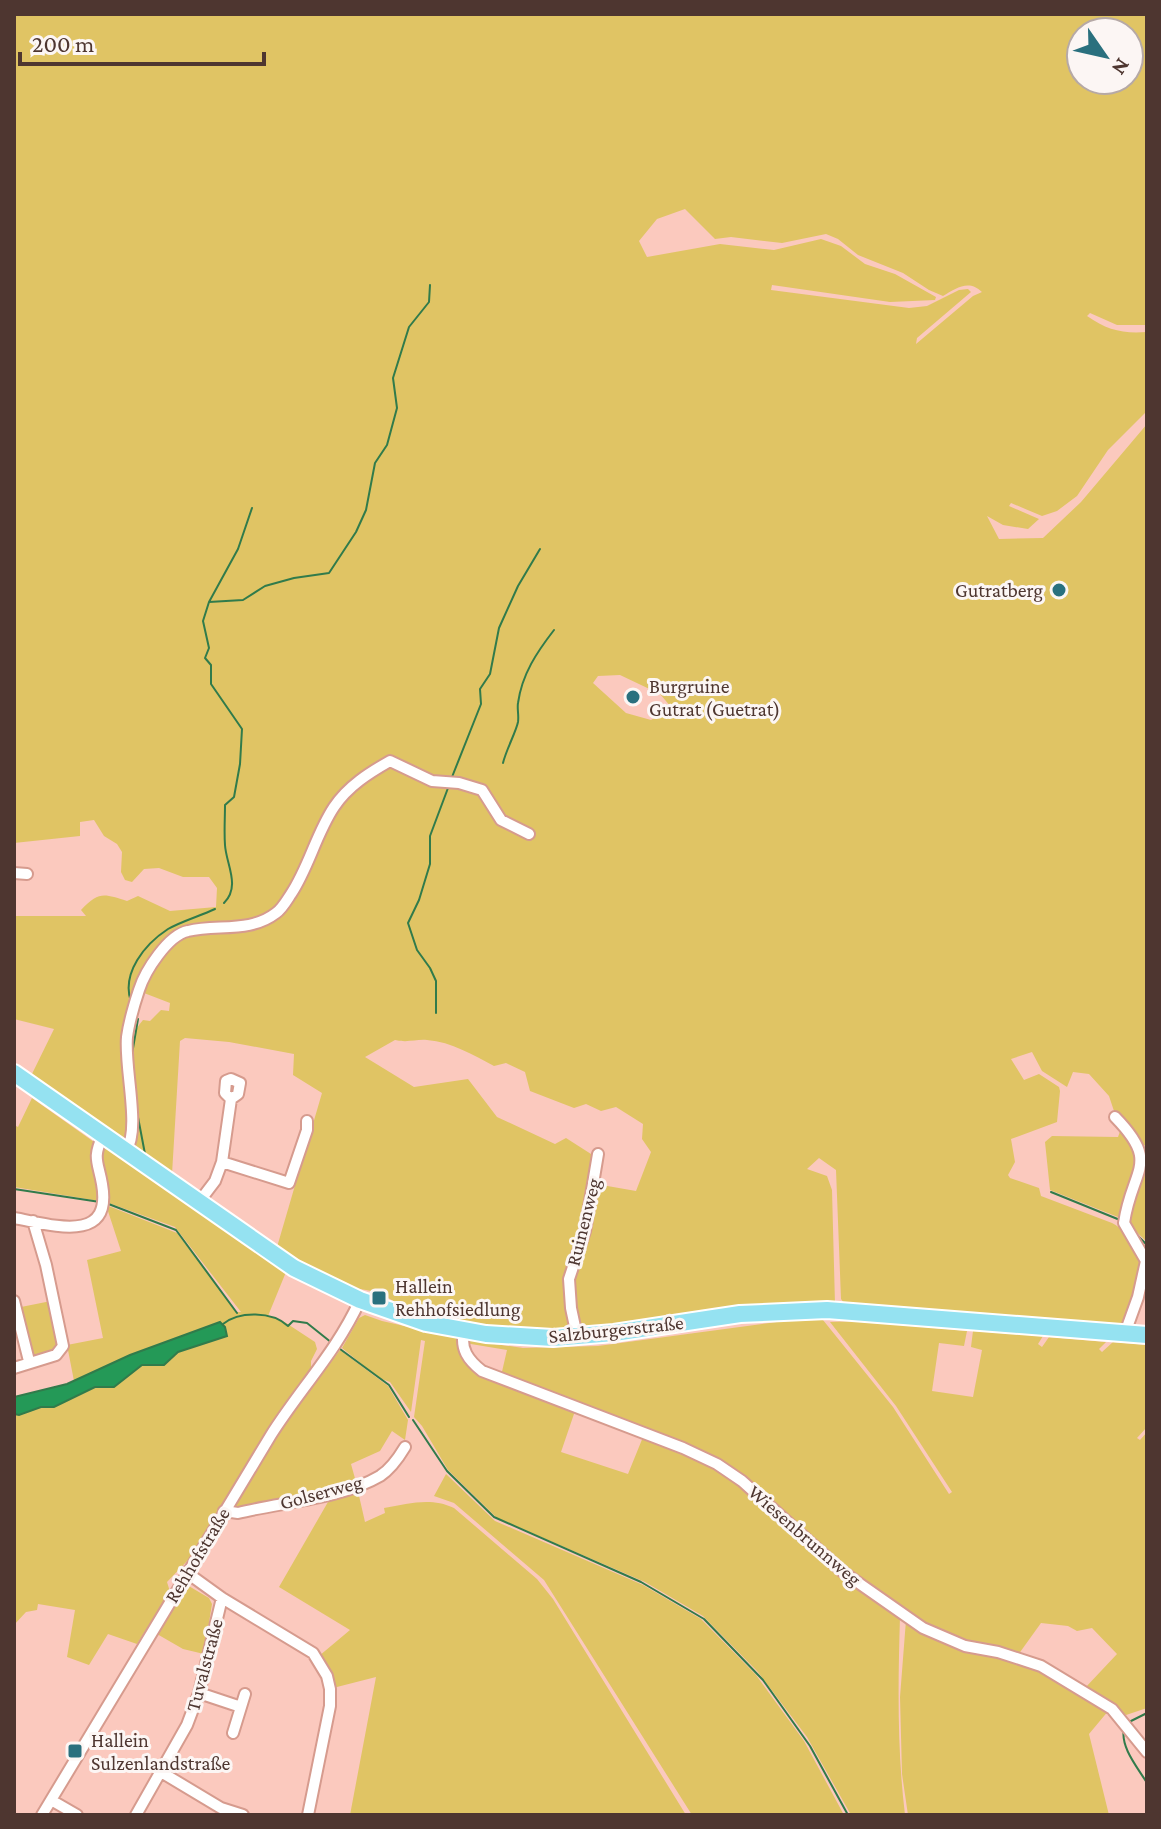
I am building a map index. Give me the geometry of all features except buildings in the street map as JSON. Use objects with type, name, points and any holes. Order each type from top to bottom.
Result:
[{"type":"main road","name":"Salzburgerstraße","points":[[14,1073],[202,1198],[294,1268],[360,1300],[426,1323],[464,1331],[522,1337],[577,1336],[740,1314],[826,1310],[1147,1335]]},
{"type":"street","points":[[128,1148],[133,1135],[127,1076],[127,1036],[140,987],[151,966],[163,948],[185,931],[256,925],[278,912],[303,876],[334,807],[349,789],[370,772],[390,761],[432,781],[459,783],[482,790],[501,820],[529,834]]},
{"type":"street","points":[[14,873],[27,874]]},
{"type":"street","points":[[202,1198],[215,1181],[222,1162],[231,1099]]},
{"type":"street","points":[[1115,1117],[1139,1142],[1144,1158],[1126,1206],[1124,1223],[1143,1252],[1146,1271],[1125,1333]]},
{"type":"street","points":[[222,1162],[289,1183],[307,1130],[307,1121]]},
{"type":"street","points":[[14,1218],[77,1228],[87,1226],[98,1217],[102,1203],[101,1180],[95,1160],[103,1135]]},
{"type":"street","name":"Ruinenweg","points":[[577,1336],[569,1279],[590,1209],[598,1154]]},
{"type":"street","points":[[14,1368],[56,1355],[63,1346],[33,1221]]},
{"type":"street","name":"Rehhofstraße","points":[[42,1815],[186,1572],[289,1406],[341,1339],[360,1300]]},
{"type":"street","points":[[14,1301],[17,1333],[29,1361]]},
{"type":"street","name":"Wiesenbrunnweg","points":[[464,1331],[463,1346],[467,1357],[482,1371],[717,1464],[750,1488],[843,1572],[923,1628],[965,1646],[998,1652],[1041,1666],[1112,1709],[1147,1752]]},
{"type":"street","name":"Golserweg","points":[[224,1511],[238,1513],[347,1489],[380,1476],[405,1447]]},
{"type":"street","points":[[186,1572],[222,1598],[313,1653],[327,1676],[330,1706],[308,1815]]},
{"type":"street","name":"Tuvalstraße","points":[[136,1815],[187,1725],[199,1693],[222,1598]]},
{"type":"street","points":[[199,1693],[241,1707]]},
{"type":"street","points":[[233,1733],[245,1694]]},
{"type":"street","points":[[161,1772],[221,1808],[243,1815]]},
{"type":"street","points":[[51,1800],[77,1815]]},
{"type":"shaded area","points":[[14,14],[1147,14],[1147,325],[1117,325],[1090,313],[1087,316],[1116,330],[1147,332],[1147,411],[1108,450],[1077,496],[1057,511],[1042,516],[1011,503],[1009,506],[1039,519],[1028,529],[1003,525],[987,516],[999,539],[1043,538],[1081,502],[1147,424],[1147,1148],[1115,1114],[1109,1096],[1089,1074],[1073,1072],[1067,1087],[1042,1071],[1032,1052],[1011,1059],[1024,1080],[1039,1074],[1059,1087],[1060,1091],[1057,1122],[1011,1139],[1015,1162],[1008,1175],[1039,1188],[1041,1196],[1112,1223],[1129,1238],[1139,1255],[1142,1274],[1127,1323],[1121,1329],[847,1307],[841,1299],[836,1170],[819,1158],[807,1169],[827,1176],[832,1190],[835,1304],[732,1311],[585,1332],[580,1330],[572,1307],[572,1284],[596,1184],[636,1191],[651,1152],[642,1139],[643,1124],[616,1107],[601,1111],[586,1104],[574,1108],[530,1091],[525,1072],[506,1063],[494,1066],[454,1046],[427,1040],[395,1040],[365,1057],[414,1087],[468,1079],[497,1117],[555,1144],[566,1138],[591,1154],[594,1163],[584,1228],[566,1284],[573,1329],[570,1333],[534,1333],[461,1326],[418,1316],[378,1293],[334,1285],[331,1278],[277,1247],[322,1093],[293,1075],[294,1054],[229,1042],[185,1038],[180,1041],[172,1174],[134,1148],[137,1117],[130,1066],[134,1034],[143,1020],[150,1021],[161,1010],[169,1011],[170,1003],[144,993],[128,1024],[123,1059],[131,1131],[126,1145],[30,1078],[54,1029],[14,1019],[14,916],[86,916],[81,910],[102,896],[127,901],[138,896],[170,911],[216,907],[217,888],[209,877],[183,877],[159,868],[144,869],[132,882],[125,880],[121,872],[122,852],[117,844],[104,836],[94,820],[80,822],[80,836],[14,843]],"holes":[[[685,209],[715,239],[731,237],[782,243],[826,234],[838,239],[858,255],[903,273],[943,296],[967,285],[982,292],[973,296],[916,344],[917,338],[971,292],[968,289],[959,290],[927,306],[909,308],[771,290],[772,285],[890,302],[935,300],[936,297],[895,274],[865,264],[841,246],[821,239],[774,250],[720,244],[647,257],[639,241],[657,219]],[[620,675],[660,694],[671,707],[651,720],[626,713],[593,683],[598,676]]]},
{"type":"shaded area","points":[[32,1098],[94,1142],[92,1165],[99,1201],[14,1187],[14,1125],[18,1127]]},
{"type":"shaded area","points":[[1122,1126],[1140,1148],[1123,1219],[1050,1190],[1045,1142],[1052,1136],[1118,1137]]},
{"type":"shaded area","points":[[106,1148],[286,1272],[268,1316],[283,1321],[315,1342],[317,1349],[311,1368],[191,1557],[167,1582],[171,1595],[137,1644],[108,1634],[89,1665],[67,1657],[75,1610],[38,1604],[37,1610],[26,1612],[14,1625],[14,1414],[54,1407],[95,1387],[114,1387],[142,1365],[164,1365],[178,1352],[130,1355],[74,1381],[67,1345],[103,1338],[87,1260],[121,1251],[106,1205],[177,1233],[237,1312],[241,1312],[175,1227],[106,1202],[99,1167]]},
{"type":"shaded area","points":[[1147,1160],[1147,1242],[1126,1222]]},
{"type":"shaded area","points":[[51,1301],[60,1344],[55,1353],[31,1358],[21,1307]]},
{"type":"shaded area","points":[[365,1315],[458,1338],[468,1361],[575,1411],[561,1452],[628,1474],[643,1437],[716,1466],[754,1494],[900,1617],[899,1741],[905,1815],[851,1815],[807,1737],[758,1672],[703,1616],[645,1582],[497,1518],[448,1470],[414,1417],[425,1341],[421,1340],[411,1412],[390,1382],[379,1378],[342,1348],[359,1318]]},
{"type":"shaded area","points":[[791,1320],[823,1320],[893,1407],[949,1494],[952,1492],[896,1406],[830,1322],[859,1321],[967,1331],[964,1346],[939,1343],[932,1391],[973,1397],[982,1350],[971,1347],[973,1331],[1043,1336],[1038,1344],[1042,1347],[1049,1337],[1106,1342],[1099,1349],[1102,1352],[1113,1342],[1147,1345],[1147,1427],[1137,1438],[1140,1440],[1147,1432],[1147,1708],[1126,1715],[1085,1688],[1117,1654],[1092,1628],[1077,1631],[1068,1626],[1041,1623],[1018,1655],[970,1645],[927,1628],[860,1582],[739,1475],[501,1376],[507,1350],[465,1343],[467,1340],[523,1348],[598,1346]]},
{"type":"shaded area","points":[[220,1322],[227,1336],[178,1352],[164,1365],[142,1365],[114,1387],[95,1387],[54,1407],[14,1414],[14,1397],[67,1384],[130,1355]]},
{"type":"shaded area","points":[[340,1350],[388,1386],[408,1420],[405,1440],[392,1431],[380,1451],[351,1464],[356,1482],[339,1489],[237,1511],[232,1506]]},
{"type":"shaded area","points":[[446,1474],[495,1521],[643,1585],[701,1619],[756,1675],[804,1741],[844,1815],[692,1815],[544,1580],[454,1503],[434,1496]]},
{"type":"shaded area","points":[[357,1487],[365,1522],[385,1513],[384,1508],[419,1502],[445,1505],[454,1508],[537,1579],[553,1599],[686,1815],[350,1815],[376,1677],[333,1688],[319,1656],[350,1630],[279,1587],[332,1495]]},
{"type":"shaded area","points":[[187,1585],[209,1598],[212,1604],[204,1654],[183,1649],[157,1634]]},
{"type":"shaded area","points":[[906,1620],[1037,1668],[1109,1710],[1089,1734],[1109,1815],[908,1815],[902,1774],[900,1697]]},
{"type":"waterway","points":[[209,602],[243,600],[265,586],[329,573],[356,532],[366,510],[375,463],[387,445],[397,408],[393,378],[409,327],[429,302],[430,285]]},
{"type":"waterway","points":[[224,903],[232,882],[225,845],[225,805],[234,797],[242,729],[211,684],[211,665],[205,658],[209,648],[203,621],[209,602],[238,549],[252,508]]},
{"type":"waterway","points":[[452,777],[481,704],[480,689],[490,674],[499,628],[518,586],[540,549]]},
{"type":"waterway","points":[[503,763],[518,722],[523,682],[536,655],[554,630]]},
{"type":"waterway","points":[[436,1013],[436,981],[417,950],[408,923],[430,864],[430,836],[448,788]]},
{"type":"waterway","points":[[131,1002],[129,980],[132,970],[151,943],[173,926],[215,909]]},
{"type":"waterway","points":[[132,1054],[138,1019]]},
{"type":"waterway","points":[[137,1112],[145,1154]]},
{"type":"waterway","points":[[14,1189],[100,1202]]},
{"type":"waterway","points":[[1051,1192],[1120,1220]]},
{"type":"waterway","points":[[106,1203],[176,1230],[237,1313]]},
{"type":"waterway","points":[[1136,1234],[1147,1245]]},
{"type":"waterway","points":[[223,1324],[246,1315],[265,1315],[288,1326],[293,1321],[307,1323],[332,1343]]},
{"type":"waterway","points":[[340,1349],[389,1385],[409,1417]]},
{"type":"waterway","points":[[413,1420],[447,1471],[494,1517],[641,1582],[704,1619],[763,1680],[810,1746],[848,1815]]},
{"type":"waterway","points":[[1127,1723],[1147,1713]]},
{"type":"waterway","points":[[1124,1729],[1127,1750],[1147,1783]]},
{"type":"place","name":"Gutratberg","points":[[1059,590]]},
{"type":"place","name":"Burgruine Gutrat (Guetrat)","points":[[633,697]]},
{"type":"place","name":"Hallein Rehhofsiedlung","points":[[379,1298]]},
{"type":"place","name":"Hallein Sulzenlandstraße","points":[[75,1751]]}]
